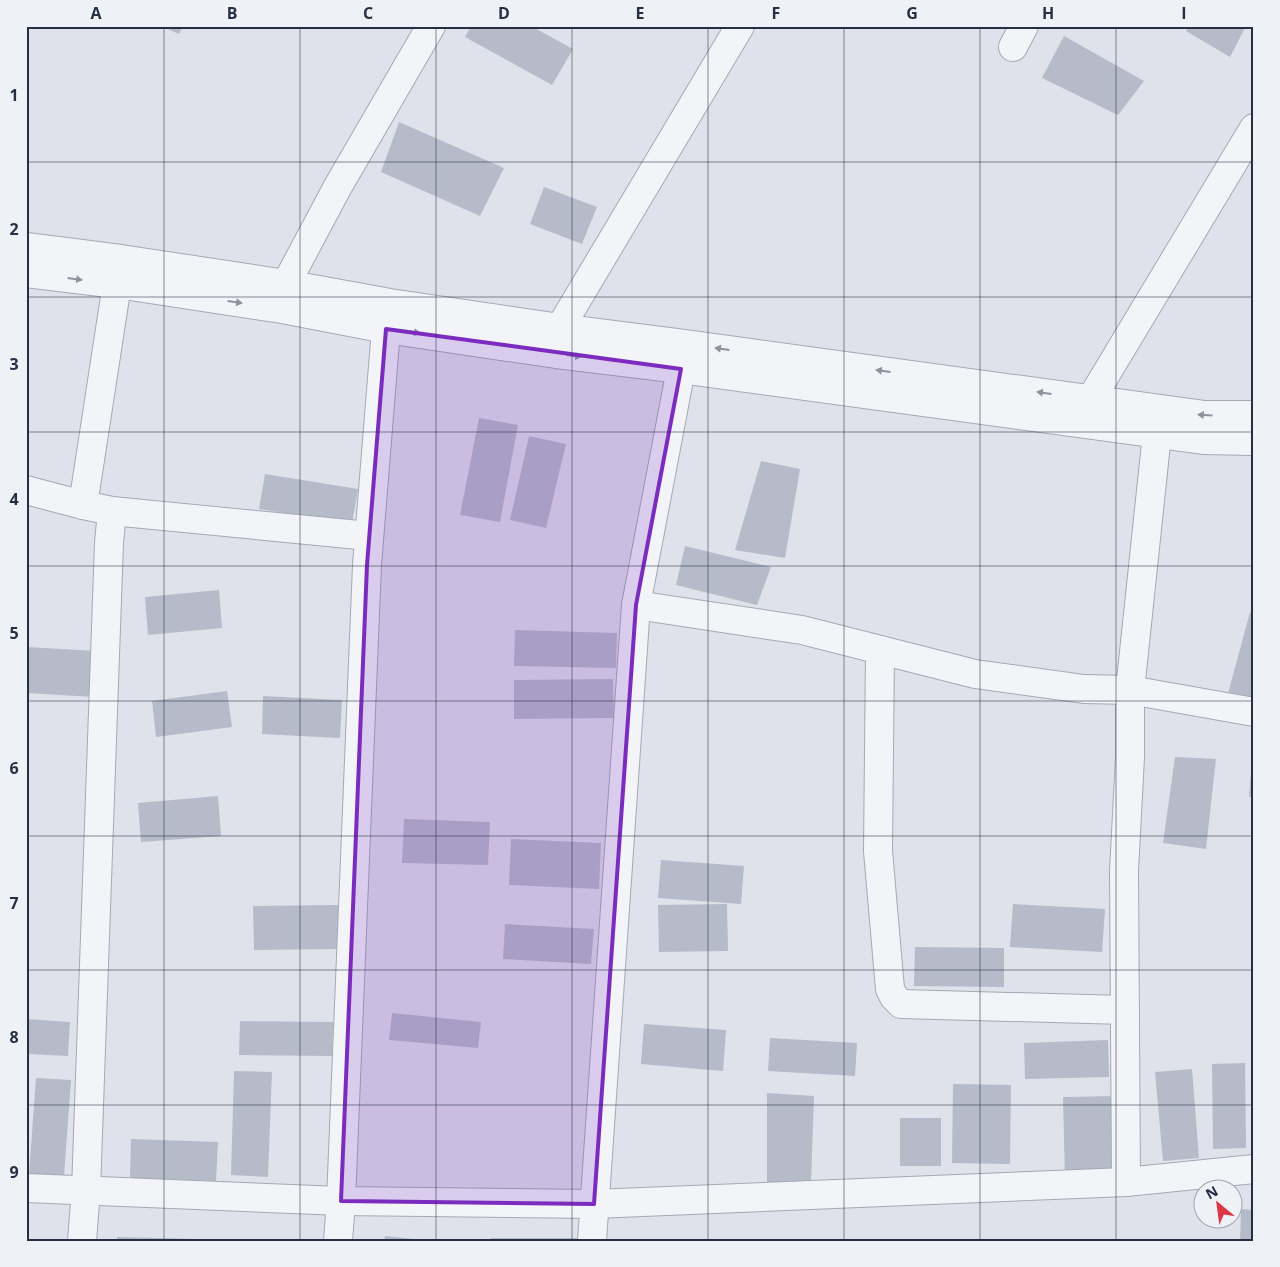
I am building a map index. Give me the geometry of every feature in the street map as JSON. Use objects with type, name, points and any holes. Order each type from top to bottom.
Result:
[{"type":"street","points":[[286,284],[338,188],[431,26]]},
{"type":"street","points":[[560,328],[740,26]]},
{"type":"street","points":[[1091,399],[1254,128]]},
{"type":"street","points":[[26,247],[121,259],[286,284],[390,303],[560,328],[1205,415],[1254,415]]},
{"type":"street","points":[[26,273],[117,284],[282,309],[386,328],[556,354],[681,369],[1203,440],[1254,440]]},
{"type":"street","points":[[83,505],[117,284]]},
{"type":"street","points":[[338,1241],[370,536],[386,328]]},
{"type":"street","points":[[592,1241],[636,605],[681,369]]},
{"type":"street","points":[[1126,1182],[1124,871],[1130,757],[1130,690],[1156,434]]},
{"type":"street","points":[[26,490],[112,511],[370,536]]},
{"type":"street","points":[[82,1241],[86,1190],[109,543],[112,511]]},
{"type":"street","points":[[636,605],[802,630],[975,674],[1084,689],[1130,690],[1254,712]]},
{"type":"street","points":[[880,650],[878,851],[890,989],[894,997],[900,1004],[1124,1010]]},
{"type":"street","points":[[26,1188],[341,1201],[594,1204],[1126,1182],[1254,1169]]},
{"type":"highlighted area","points":[[386,329],[681,369],[636,605],[594,1204],[341,1201],[367,565]]},
{"type":"building","points":[[161,26],[183,26],[179,34]]},
{"type":"building","points":[[471,26],[531,26],[573,49],[552,85],[465,37]]},
{"type":"building","points":[[1189,26],[1246,26],[1230,57],[1186,31]]},
{"type":"building","points":[[1064,36],[1144,81],[1118,115],[1042,78]]},
{"type":"building","points":[[399,122],[504,168],[480,216],[381,172]]},
{"type":"building","points":[[544,187],[597,207],[582,244],[530,224]]},
{"type":"building","points":[[479,418],[518,425],[500,522],[460,515]]},
{"type":"building","points":[[529,436],[566,444],[546,528],[510,520]]},
{"type":"building","points":[[761,461],[800,469],[785,558],[735,550]]},
{"type":"building","points":[[265,474],[358,489],[352,524],[259,509]]},
{"type":"building","points":[[685,546],[771,567],[757,605],[676,585]]},
{"type":"building","points":[[219,590],[222,628],[148,635],[145,597]]},
{"type":"building","points":[[1250,612],[1254,613],[1254,708],[1226,701]]},
{"type":"building","points":[[515,630],[617,633],[616,668],[514,666]]},
{"type":"building","points":[[26,647],[96,651],[94,697],[26,693]]},
{"type":"building","points":[[613,679],[614,718],[514,719],[514,680]]},
{"type":"building","points":[[227,691],[232,727],[156,737],[152,701]]},
{"type":"building","points":[[263,696],[342,700],[340,738],[262,734]]},
{"type":"building","points":[[1175,757],[1216,759],[1206,849],[1163,843]]},
{"type":"building","points":[[1252,759],[1254,759],[1254,797],[1249,797]]},
{"type":"building","points":[[218,796],[221,836],[141,842],[138,803]]},
{"type":"building","points":[[404,819],[490,822],[488,865],[402,863]]},
{"type":"building","points":[[511,839],[601,843],[599,889],[509,885]]},
{"type":"building","points":[[661,860],[744,866],[741,904],[658,898]]},
{"type":"building","points":[[727,904],[728,951],[659,952],[658,905]]},
{"type":"building","points":[[1013,904],[1105,909],[1102,952],[1010,947]]},
{"type":"building","points":[[338,905],[338,949],[254,950],[253,906]]},
{"type":"building","points":[[505,924],[594,929],[591,964],[503,959]]},
{"type":"building","points":[[915,947],[1004,948],[1004,987],[914,986]]},
{"type":"building","points":[[392,1013],[481,1022],[478,1048],[389,1040]]},
{"type":"building","points":[[26,1019],[70,1022],[68,1056],[26,1054]]},
{"type":"building","points":[[240,1021],[333,1022],[332,1056],[239,1055]]},
{"type":"building","points":[[644,1024],[726,1030],[723,1071],[641,1064]]},
{"type":"building","points":[[770,1038],[857,1043],[855,1076],[768,1071]]},
{"type":"building","points":[[1108,1040],[1109,1077],[1025,1079],[1024,1043]]},
{"type":"building","points":[[1245,1063],[1246,1148],[1213,1149],[1212,1064]]},
{"type":"building","points":[[1192,1069],[1199,1158],[1163,1161],[1155,1072]]},
{"type":"building","points":[[234,1071],[272,1072],[268,1177],[231,1175]]},
{"type":"building","points":[[36,1078],[71,1080],[64,1176],[29,1174]]},
{"type":"building","points":[[953,1084],[1011,1085],[1010,1164],[952,1163]]},
{"type":"building","points":[[767,1093],[814,1096],[811,1182],[767,1182]]},
{"type":"building","points":[[1118,1096],[1119,1178],[1065,1180],[1063,1097]]},
{"type":"building","points":[[900,1118],[941,1118],[941,1166],[900,1166]]},
{"type":"building","points":[[131,1139],[218,1142],[216,1181],[130,1178]]},
{"type":"building","points":[[1242,1209],[1254,1210],[1254,1241],[1240,1241]]},
{"type":"building","points":[[385,1236],[414,1239],[414,1241],[384,1241]]},
{"type":"building","points":[[117,1237],[198,1239],[198,1241],[117,1241]]},
{"type":"building","points":[[490,1238],[581,1238],[581,1241],[490,1241]]}]
